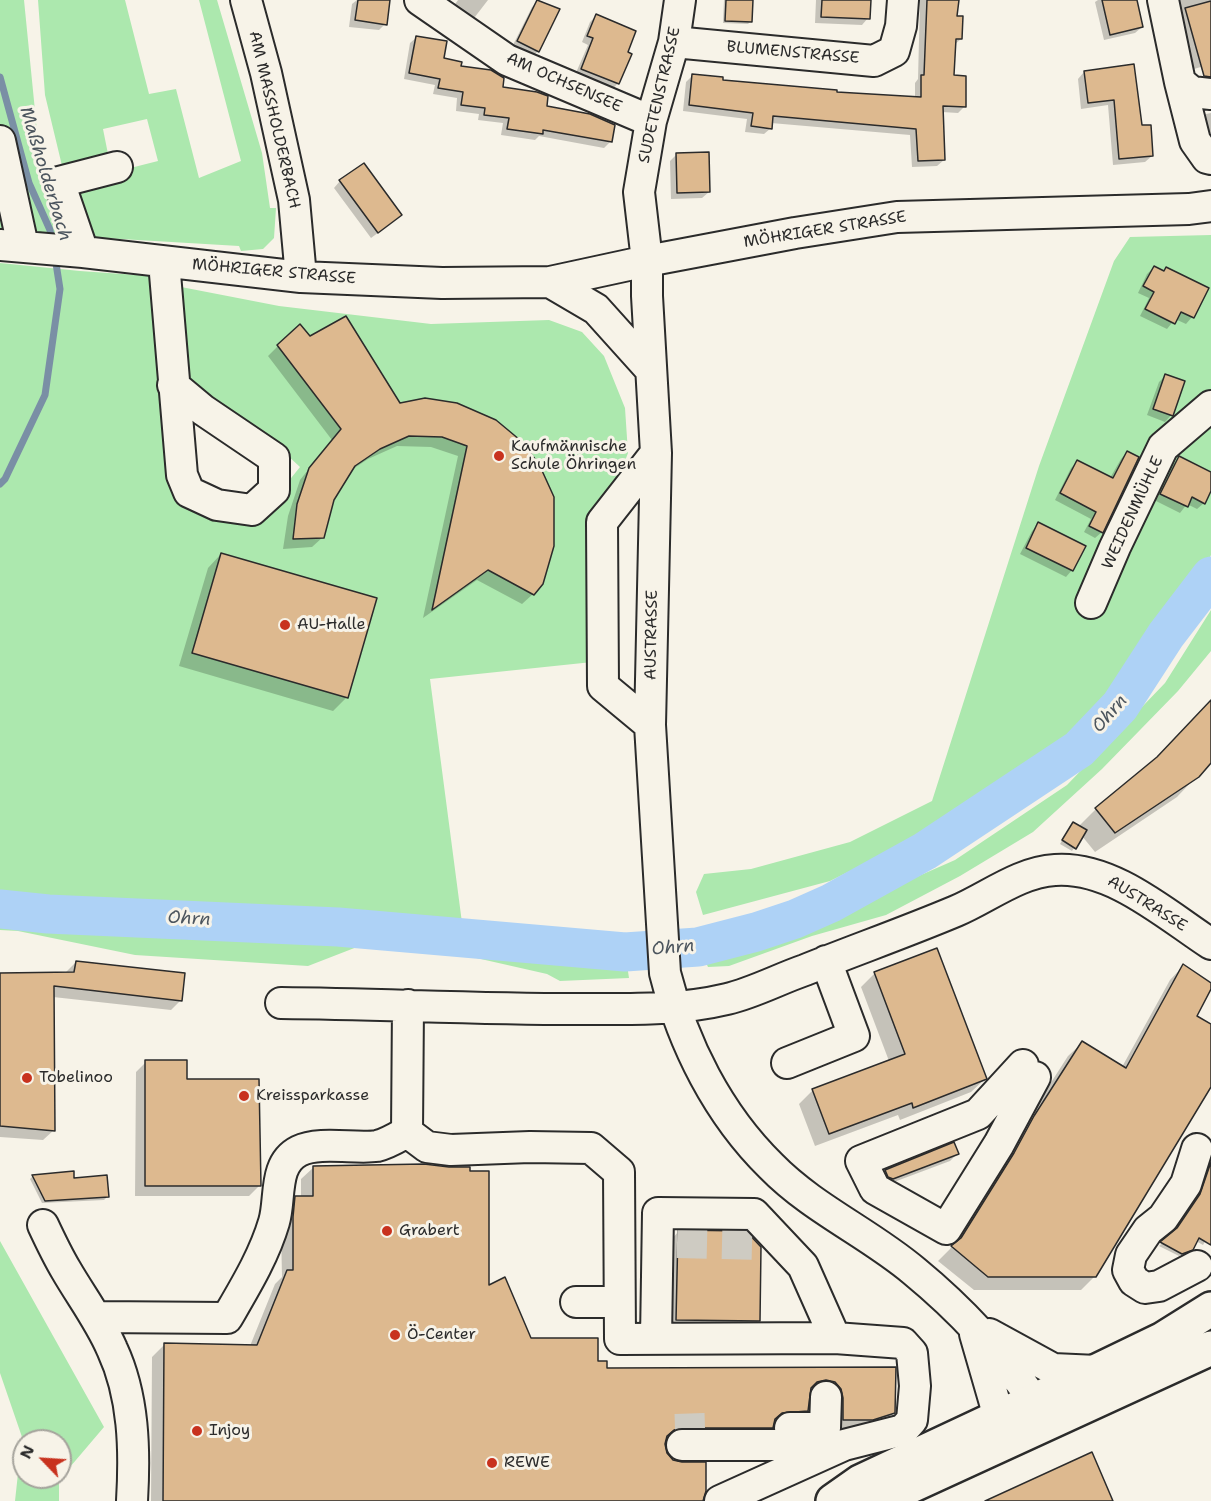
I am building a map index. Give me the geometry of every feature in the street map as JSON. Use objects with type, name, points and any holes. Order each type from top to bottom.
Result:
[{"type":"main road","points":[[1039,1413],[1097,1371],[1163,1339],[1211,1310]]},
{"type":"main road","points":[[878,1501],[1005,1429],[1039,1413],[1211,1348]]},
{"type":"main road","points":[[833,1501],[860,1482],[961,1433],[1005,1429]]},
{"type":"street","name":"AM MASSHOLDERBACH","points":[[246,0],[266,73],[294,200],[302,277]]},
{"type":"street","name":"AM OCHSENSEE","points":[[420,0],[507,60],[651,121]]},
{"type":"street","name":"SUDETENSTRASSE","points":[[648,261],[639,192],[651,121],[674,42],[680,0]]},
{"type":"street","name":"BLUMENSTRASSE","points":[[674,42],[874,61],[894,51],[901,26],[903,0]]},
{"type":"street","points":[[1163,0],[1180,82],[1203,150]]},
{"type":"street","points":[[1180,82],[1192,92],[1211,94]]},
{"type":"street","points":[[0,141],[12,245]]},
{"type":"street","points":[[83,252],[59,182],[117,167]]},
{"type":"street","name":"MÖHRIGER STRASSE","points":[[12,245],[302,277],[442,283],[550,282],[795,233],[897,217],[1189,209],[1211,206]]},
{"type":"street","name":"AUSTRASSE","points":[[648,261],[650,369],[656,453],[650,725],[665,973],[674,1008],[704,1076],[736,1126],[759,1154],[772,1168],[819,1207],[914,1270],[973,1326],[1023,1385],[1039,1413]]},
{"type":"street","points":[[164,262],[173,385]]},
{"type":"street","points":[[550,282],[596,309],[650,369]]},
{"type":"street","name":"WEIDENMÜHLE","points":[[1091,603],[1163,447],[1211,406]]},
{"type":"street","points":[[650,725],[603,686],[602,522],[656,453]]},
{"type":"street","name":"AUSTRASSE","points":[[281,1003],[505,1009],[674,1008],[728,999],[958,910],[1029,875],[1054,870],[1078,871],[1105,877],[1211,944]]},
{"type":"street","points":[[787,1063],[854,1036],[826,961]]},
{"type":"street","points":[[407,1132],[408,1005]]},
{"type":"street","points":[[1029,1071],[999,1144],[946,1229],[875,1189],[861,1161],[978,1114],[1029,1071]]},
{"type":"street","points":[[407,1132],[427,1147],[452,1150],[530,1147],[591,1149],[619,1172],[620,1339],[835,1338],[903,1343],[912,1353],[906,1390],[912,1420],[903,1430],[844,1445],[720,1501]]},
{"type":"street","points":[[96,1317],[227,1318],[256,1267],[274,1221],[279,1179],[287,1161],[299,1151],[316,1148],[380,1146],[407,1132]]},
{"type":"street","points":[[1197,1149],[1186,1184],[1163,1218],[1148,1230],[1136,1247],[1131,1255],[1128,1270],[1134,1281],[1145,1288],[1159,1286],[1197,1266]]},
{"type":"street","points":[[656,1338],[668,1242],[658,1213],[754,1214],[773,1245],[803,1266],[835,1338]]},
{"type":"street","points":[[43,1225],[113,1350],[127,1393],[133,1431],[132,1501]]},
{"type":"street","points":[[576,1302],[619,1302]]},
{"type":"street","points":[[973,1326],[1005,1429]]},
{"type":"street","name":"AUSTRASSE","points":[[973,1326],[1053,1369],[1097,1371]]},
{"type":"street","points":[[707,1428],[825,1428],[826,1397]]},
{"type":"street","points":[[682,1445],[844,1445]]},
{"type":"green space","points":[[0,0],[24,0],[37,131],[65,233],[0,232]]},
{"type":"green space","points":[[38,0],[125,0],[149,94],[176,89],[199,178],[241,161],[199,0],[217,0],[262,153],[270,208],[276,208],[274,238],[263,249],[241,251],[239,246],[87,237],[72,198],[79,181],[158,161],[147,119],[103,129],[110,164],[64,174],[45,95]]},
{"type":"green space","points":[[1211,235],[1211,555],[1193,592],[1104,699],[1043,759],[921,836],[830,881],[703,915],[696,892],[704,874],[751,869],[850,842],[932,801],[1039,466],[1114,261],[1130,237]]},
{"type":"green space","points":[[0,263],[165,277],[196,504],[279,493],[300,467],[271,440],[187,382],[176,286],[279,306],[431,324],[549,320],[582,332],[604,356],[625,408],[628,453],[602,522],[602,661],[430,679],[464,938],[625,952],[629,978],[560,981],[547,974],[472,957],[357,947],[308,966],[135,955],[18,931],[0,930]]},
{"type":"green space","points":[[1211,610],[1211,651],[1178,691],[1102,769],[1033,832],[960,876],[886,915],[812,936],[729,966],[708,967],[700,950],[720,947],[792,927],[855,904],[955,860],[1067,785],[1165,683]]},
{"type":"green space","points":[[0,1241],[104,1427],[72,1465],[72,1429],[19,1429],[0,1373]]},
{"type":"green space","points":[[16,1489],[59,1489],[59,1501],[15,1501]]},
{"type":"building","points":[[358,0],[390,0],[387,25],[355,20]]},
{"type":"building","points":[[537,0],[560,9],[539,52],[517,41]]},
{"type":"building","points":[[726,0],[753,0],[752,22],[725,21]]},
{"type":"building","points":[[822,0],[871,0],[870,19],[821,17]]},
{"type":"building","points":[[927,0],[959,0],[957,16],[963,16],[962,39],[956,39],[954,75],[966,76],[966,107],[943,106],[945,160],[918,161],[916,129],[773,116],[772,129],[751,126],[753,113],[689,105],[692,74],[723,77],[723,80],[837,90],[837,92],[921,97]]},
{"type":"building","points":[[1102,0],[1137,0],[1143,27],[1110,35]]},
{"type":"building","points":[[1211,1],[1211,77],[1204,76],[1185,8]]},
{"type":"building","points":[[596,14],[636,31],[628,52],[632,54],[619,84],[581,69],[593,38],[587,36]]},
{"type":"building","points":[[416,36],[447,41],[444,58],[462,62],[461,66],[491,70],[504,78],[503,87],[537,92],[548,96],[547,106],[590,114],[615,125],[612,142],[543,130],[543,134],[507,129],[509,118],[484,115],[485,108],[461,105],[463,92],[438,88],[440,79],[409,73]]},
{"type":"building","points":[[1134,64],[1142,125],[1151,125],[1153,156],[1119,159],[1114,100],[1088,103],[1084,71]]},
{"type":"building","points":[[709,152],[710,192],[677,193],[676,153]]},
{"type":"building","points":[[364,163],[402,215],[378,233],[339,180]]},
{"type":"building","points":[[1154,266],[1164,271],[1166,267],[1209,288],[1194,318],[1181,312],[1175,324],[1145,309],[1154,292],[1143,286]]},
{"type":"building","name":"Kaufmännische Schule Öhringen","points":[[346,316],[400,403],[425,398],[457,403],[496,420],[520,440],[539,464],[554,497],[554,546],[543,584],[534,595],[488,570],[432,610],[467,446],[442,437],[409,436],[380,449],[355,466],[334,500],[324,538],[293,539],[297,504],[309,468],[341,429],[277,345],[300,324],[310,336]]},
{"type":"building","points":[[1165,374],[1185,381],[1173,416],[1153,409]]},
{"type":"building","points":[[1127,451],[1139,457],[1103,533],[1089,526],[1096,512],[1060,493],[1077,460],[1113,478]]},
{"type":"building","points":[[1179,456],[1211,472],[1211,491],[1205,504],[1192,497],[1188,507],[1160,494]]},
{"type":"building","points":[[1038,522],[1086,546],[1073,571],[1026,548]]},
{"type":"building","name":"AU-Halle","points":[[221,553],[377,598],[348,698],[192,653]]},
{"type":"building","points":[[1211,700],[1211,763],[1199,777],[1115,833],[1095,808],[1157,757]]},
{"type":"building","points":[[1073,822],[1087,830],[1076,849],[1062,840]]},
{"type":"building","points":[[937,948],[987,1079],[913,1108],[912,1103],[829,1134],[812,1089],[905,1054],[874,972]]},
{"type":"building","name":"Tobelinoo","points":[[76,961],[185,973],[182,1001],[54,986],[55,1131],[0,1126],[0,973],[74,972]]},
{"type":"building","points":[[1183,964],[1211,983],[1211,989],[1197,1016],[1211,1024],[1211,1087],[1096,1277],[988,1277],[951,1246],[961,1238],[1082,1041],[1126,1068]]},
{"type":"building","points":[[145,1060],[187,1060],[187,1079],[259,1079],[261,1186],[145,1186]]},
{"type":"building","points":[[954,1142],[959,1154],[893,1179],[888,1177],[885,1170]]},
{"type":"building","points":[[1211,1162],[1211,1245],[1199,1238],[1193,1250],[1182,1254],[1160,1242],[1177,1228],[1200,1194]]},
{"type":"building","name":"Ö-Center","points":[[424,1164],[470,1167],[470,1171],[489,1171],[489,1285],[505,1277],[531,1338],[598,1338],[598,1361],[607,1361],[607,1368],[896,1367],[895,1413],[873,1420],[843,1420],[841,1389],[835,1382],[826,1380],[817,1382],[811,1388],[808,1411],[782,1413],[775,1419],[773,1428],[682,1428],[674,1430],[667,1436],[665,1444],[667,1453],[673,1460],[706,1462],[706,1491],[703,1501],[163,1501],[164,1343],[257,1345],[287,1270],[293,1270],[295,1196],[313,1196],[313,1166]]},
{"type":"building","points":[[74,1171],[74,1178],[107,1175],[109,1197],[45,1201],[32,1175]]},
{"type":"building","points":[[678,1230],[746,1231],[761,1247],[760,1321],[676,1320]]},
{"type":"building","points":[[1092,1452],[1113,1501],[985,1501]]},
{"type":"waterway","name":"Maßholderbach","points":[[0,77],[29,183],[50,230],[52,243]]},
{"type":"waterway","name":"Maßholderbach","points":[[0,484],[5,479],[45,395],[60,289],[55,257]]},
{"type":"waterway","name":"Ohrn","points":[[0,909],[48,914],[338,927],[625,952],[698,947],[756,932],[795,919],[831,903],[925,851],[1079,749],[1120,706],[1166,635],[1211,576]]},
{"type":"tunnel","points":[[677,1243],[761,1245]]},
{"type":"tunnel","points":[[675,1429],[707,1428]]},
{"type":"place","name":"Kaufmännische Schule Öhringen","points":[[499,456]]},
{"type":"place","name":"AU-Halle","points":[[285,625]]},
{"type":"place","name":"Tobelinoo","points":[[27,1078]]},
{"type":"place","name":"Kreissparkasse","points":[[244,1096]]},
{"type":"place","name":"Grabert","points":[[387,1231]]},
{"type":"place","name":"Ö-Center","points":[[395,1335]]},
{"type":"place","name":"Injoy","points":[[197,1431]]},
{"type":"place","name":"REWE","points":[[492,1463]]}]
